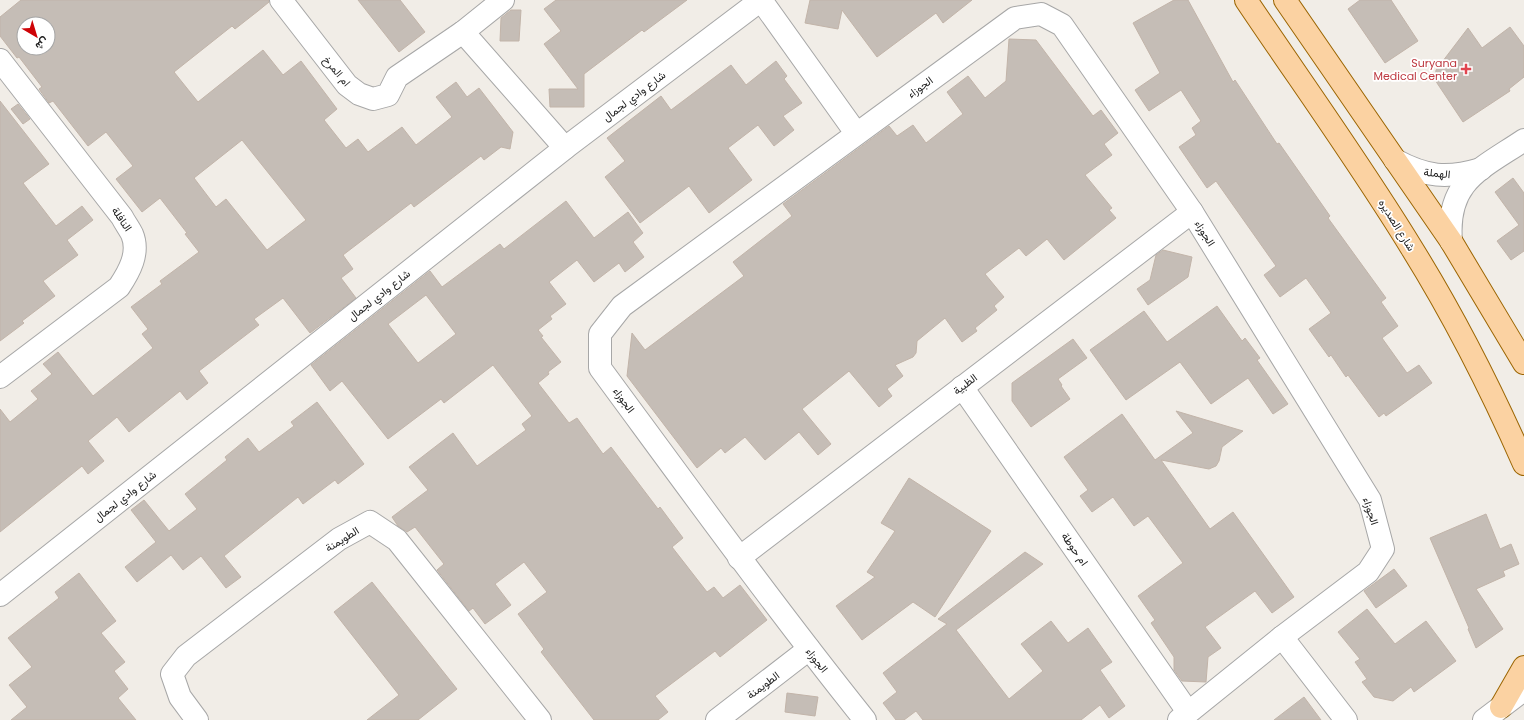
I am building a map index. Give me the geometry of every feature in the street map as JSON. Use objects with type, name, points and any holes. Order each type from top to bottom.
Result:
[{"type":"main road","name":"شارع الصديره","points":[[1246,0],[1411,246],[1466,342],[1524,464]]},
{"type":"main road","points":[[1285,0],[1451,241],[1524,363]]},
{"type":"main road","points":[[1501,707],[1524,667]]},
{"type":"street","name":"ام المرخ","points":[[281,0],[347,85],[359,94],[373,99],[388,95],[397,77],[463,32],[503,0]]},
{"type":"street","points":[[761,0],[856,133]]},
{"type":"street","name":"شارع وادي لجمال","points":[[0,595],[565,148],[761,0]]},
{"type":"street","name":"الجوزاء","points":[[865,720],[809,650],[600,368],[600,334],[622,306],[856,133],[1015,18],[1041,14],[1062,25],[1192,212],[1370,500],[1383,549],[1368,572],[1282,637],[1184,716]]},
{"type":"street","points":[[463,32],[565,148]]},
{"type":"street","name":"النافلة","points":[[0,60],[122,217],[132,235],[135,253],[130,271],[119,287],[0,377]]},
{"type":"street","name":"الهملة","points":[[1451,241],[1450,224],[1452,208],[1458,193],[1468,179],[1524,140]]},
{"type":"street","name":"الهملة","points":[[1395,160],[1417,171],[1446,176],[1463,174],[1481,169]]},
{"type":"street","name":"الظبية","points":[[740,558],[1192,212]]},
{"type":"street","name":"ام حوطة","points":[[962,387],[1184,716]]},
{"type":"street","name":"الطويمنة","points":[[197,720],[180,697],[172,674],[186,656],[338,539],[370,522],[397,540],[540,720]]},
{"type":"street","points":[[1282,637],[1346,720]]},
{"type":"street","name":"الطويمنة","points":[[717,720],[809,650]]},
{"type":"street","points":[[1484,720],[1524,689]]},
{"type":"building","points":[[21,0],[269,0],[269,2],[235,29],[232,26],[174,72],[198,102],[263,50],[283,75],[301,61],[337,109],[324,120],[346,148],[358,139],[368,152],[402,127],[416,145],[452,117],[436,97],[456,82],[467,97],[479,88],[513,132],[510,149],[501,147],[484,160],[481,156],[414,207],[411,203],[343,255],[353,269],[341,278],[356,298],[310,333],[283,298],[254,319],[259,325],[199,371],[208,383],[187,400],[180,391],[129,432],[117,417],[88,441],[104,461],[88,474],[82,466],[0,532],[0,409],[10,422],[38,399],[31,391],[52,374],[43,364],[58,352],[93,396],[153,348],[142,334],[148,329],[131,307],[162,284],[160,281],[199,252],[185,234],[187,233],[160,198],[142,212],[116,179],[133,166],[106,132],[88,146],[53,101],[49,103],[39,89],[42,87],[19,57],[17,58],[0,36],[0,17]],"holes":[[[242,140],[306,220],[267,250],[226,199],[216,207],[194,178]]]},
{"type":"building","points":[[358,0],[400,0],[425,32],[399,52]]},
{"type":"building","points":[[556,0],[687,0],[644,32],[642,30],[584,74],[584,107],[550,107],[549,89],[578,89],[544,44],[561,31],[544,9]]},
{"type":"building","points":[[810,0],[972,0],[943,23],[936,13],[877,57],[842,10],[838,29],[805,23]]},
{"type":"building","points":[[1174,0],[1188,0],[1233,82],[1235,80],[1277,144],[1279,143],[1330,216],[1328,218],[1386,298],[1381,302],[1398,326],[1382,338],[1407,373],[1419,365],[1432,383],[1386,416],[1384,413],[1379,417],[1348,375],[1346,377],[1331,355],[1329,357],[1309,329],[1331,313],[1306,278],[1280,297],[1264,275],[1276,266],[1216,181],[1207,188],[1179,147],[1196,135],[1192,128],[1201,121],[1181,90],[1149,111],[1135,90],[1160,73],[1133,23]]},
{"type":"building","points":[[1360,0],[1391,0],[1418,41],[1385,63],[1348,9]]},
{"type":"building","points":[[511,10],[521,10],[519,41],[500,41],[501,18]]},
{"type":"building","name":"Suryana Medical Center","points":[[1510,27],[1524,46],[1524,77],[1509,89],[1510,91],[1463,122],[1437,83],[1435,79],[1436,70],[1468,28],[1482,48]]},
{"type":"building","points":[[1009,39],[1036,40],[1093,116],[1101,110],[1118,133],[1104,144],[1112,155],[1085,175],[1112,208],[1109,210],[1116,218],[1064,260],[1047,239],[1026,256],[1019,248],[985,274],[1004,297],[994,306],[997,310],[975,328],[977,331],[962,342],[945,318],[917,341],[916,353],[913,357],[895,365],[903,376],[887,389],[892,396],[879,407],[849,371],[802,409],[831,444],[818,455],[799,432],[765,460],[745,437],[725,453],[721,448],[697,468],[627,376],[632,333],[645,350],[744,276],[733,262],[792,216],[783,204],[889,126],[897,136],[913,125],[926,143],[963,114],[947,92],[968,76],[985,98],[1006,81]]},
{"type":"building","points":[[776,61],[787,76],[784,79],[802,103],[783,116],[794,130],[774,146],[758,125],[728,148],[752,180],[709,213],[689,186],[640,223],[605,177],[625,161],[607,138],[661,96],[671,110],[731,65],[746,85]]},
{"type":"building","points":[[0,101],[49,164],[23,183],[56,226],[82,206],[93,220],[67,240],[78,255],[43,281],[55,296],[22,321],[24,323],[0,341]]},
{"type":"building","points":[[18,104],[30,119],[23,124],[11,109]]},
{"type":"building","points":[[1513,178],[1524,193],[1524,251],[1511,260],[1497,241],[1519,225],[1495,192]]},
{"type":"building","points":[[566,201],[594,238],[628,212],[643,233],[633,242],[644,257],[625,272],[619,263],[594,282],[577,260],[549,282],[566,304],[550,316],[552,319],[538,330],[543,336],[541,337],[561,362],[548,372],[549,374],[538,383],[569,423],[577,418],[603,454],[611,447],[658,509],[660,507],[683,538],[672,547],[707,592],[714,587],[723,598],[740,585],[767,620],[720,657],[715,651],[655,696],[668,712],[658,720],[594,720],[541,652],[544,649],[518,614],[547,592],[524,562],[495,584],[511,605],[485,624],[473,608],[469,611],[437,570],[444,564],[415,527],[407,532],[398,526],[392,517],[428,490],[409,467],[453,433],[477,466],[526,430],[522,424],[532,416],[493,365],[444,403],[441,399],[388,439],[342,381],[330,391],[311,365],[430,271],[442,287],[500,244],[504,249]],"holes":[[[426,295],[456,334],[418,363],[388,324]]]},
{"type":"building","points":[[1163,250],[1192,257],[1188,277],[1148,305],[1137,289],[1150,280],[1156,255]]},
{"type":"building","points":[[1217,306],[1242,341],[1245,338],[1260,358],[1257,360],[1288,404],[1273,414],[1248,378],[1211,404],[1180,362],[1126,400],[1090,350],[1144,311],[1167,342]]},
{"type":"building","points":[[1073,339],[1087,358],[1058,379],[1070,399],[1031,427],[1012,401],[1012,383]]},
{"type":"building","points":[[317,402],[364,464],[338,484],[335,480],[303,504],[298,497],[224,556],[241,577],[226,588],[201,556],[183,570],[171,555],[137,582],[125,567],[156,542],[131,510],[144,500],[169,531],[197,509],[185,494],[227,460],[225,457],[248,438],[259,452],[294,426],[291,422]]},
{"type":"building","points":[[1176,411],[1243,431],[1222,447],[1219,461],[1216,466],[1209,469],[1161,460],[1210,529],[1233,512],[1294,597],[1272,613],[1255,591],[1205,627],[1221,648],[1208,657],[1206,682],[1182,681],[1174,670],[1174,657],[1151,623],[1155,620],[1138,596],[1183,563],[1148,516],[1134,526],[1113,497],[1092,512],[1080,496],[1088,490],[1064,457],[1122,414],[1155,460],[1193,433]]},
{"type":"building","points":[[909,478],[991,531],[935,617],[913,602],[862,640],[836,606],[875,577],[867,572],[895,531],[881,523]]},
{"type":"building","points":[[1486,514],[1500,549],[1511,544],[1519,564],[1503,571],[1505,576],[1476,589],[1503,629],[1476,648],[1468,629],[1469,628],[1430,538]]},
{"type":"building","points":[[1025,552],[1043,564],[956,630],[1009,699],[1043,671],[1021,644],[1051,621],[1068,643],[1088,628],[1112,662],[1100,670],[1125,706],[1109,718],[1100,705],[1081,720],[923,720],[916,711],[904,720],[896,720],[883,703],[897,692],[883,673],[947,624],[938,619]]},
{"type":"building","points":[[1394,569],[1407,586],[1376,608],[1364,591]]},
{"type":"building","points":[[79,573],[116,621],[101,633],[125,662],[114,671],[128,689],[118,698],[136,720],[11,720],[27,707],[9,685],[32,667],[8,638],[59,598],[55,592]]},
{"type":"building","points":[[372,582],[457,689],[418,720],[367,720],[399,695],[334,612]]},
{"type":"building","points":[[1367,609],[1395,644],[1426,621],[1456,661],[1414,692],[1411,687],[1393,701],[1374,697],[1362,682],[1367,679],[1355,662],[1360,659],[1338,632]]},
{"type":"building","points":[[787,693],[818,697],[815,716],[785,712]]},
{"type":"building","points":[[1304,697],[1321,720],[1274,720]]},
{"type":"place","name":"Suryana Medical Center","points":[[1466,69]]}]
